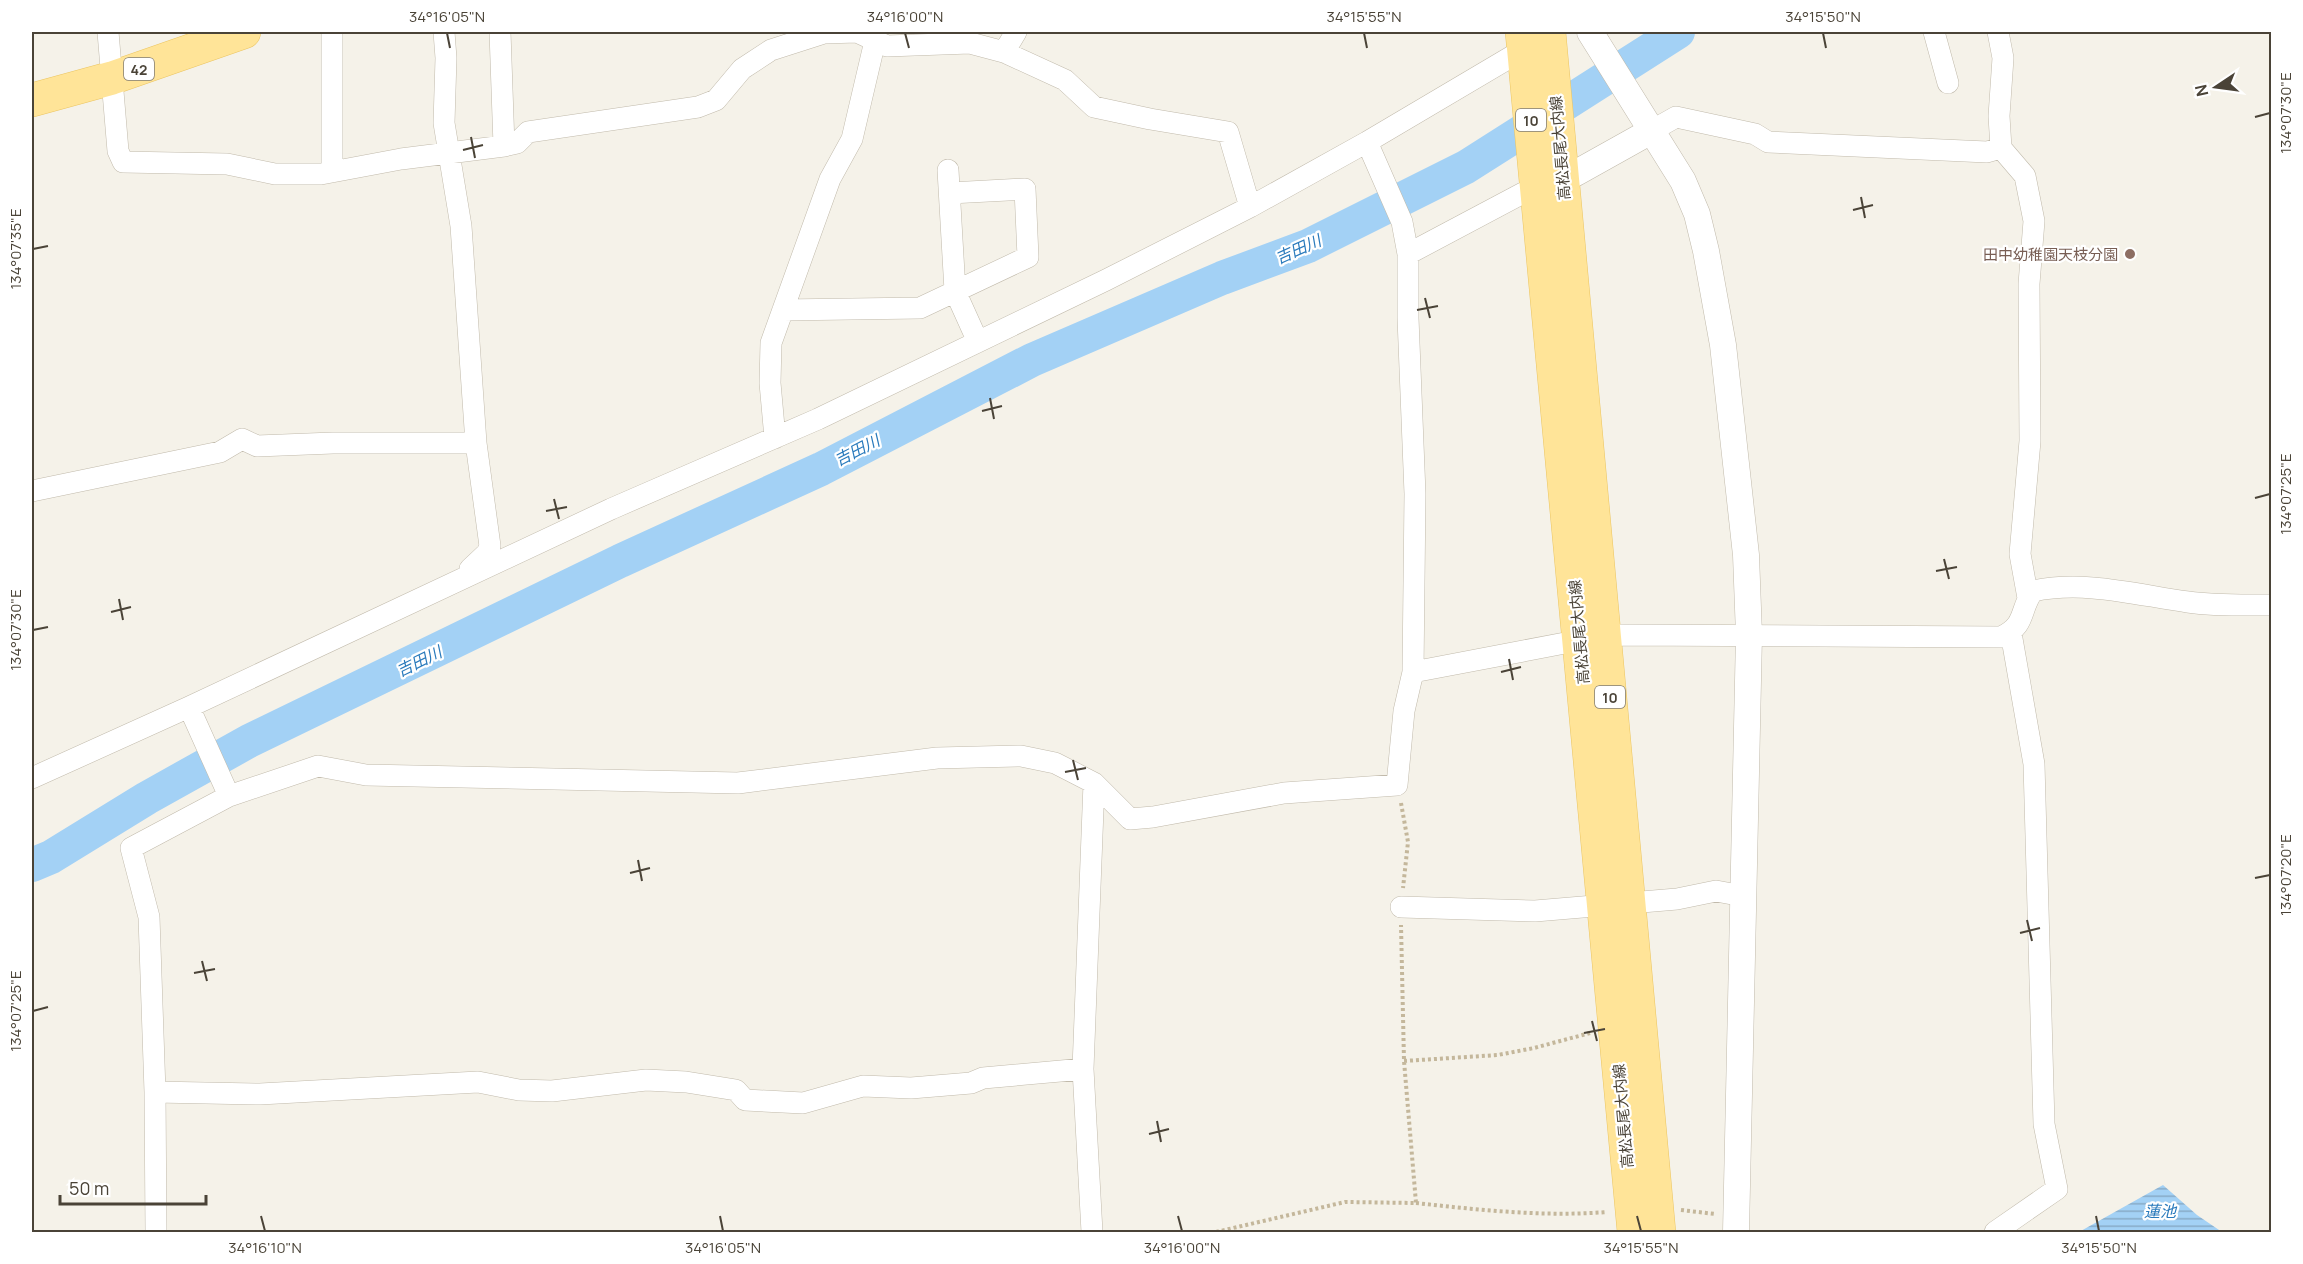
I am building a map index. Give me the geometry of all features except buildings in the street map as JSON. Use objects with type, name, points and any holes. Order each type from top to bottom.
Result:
[{"type":"main road","name":"42","points":[[32,100],[112,78],[244,32]]},
{"type":"main road","name":"高松長尾大内線","points":[[1539,42],[1549,176],[1616,903],[1665,1221]]},
{"type":"main road","name":"高松長尾大内線","points":[[1616,903],[1625,1222]]},
{"type":"street","points":[[108,32],[118,151],[123,162],[227,164],[274,174],[321,174],[401,159],[504,146],[516,143],[528,132],[698,107],[716,100],[742,69],[771,50],[824,33],[857,33],[887,46],[969,43],[1004,52],[1065,80],[1094,107],[1227,132],[1250,207]]},
{"type":"street","points":[[332,32],[334,113],[332,171]]},
{"type":"street","points":[[444,32],[446,58],[444,123],[461,226],[476,443],[490,546],[487,553],[462,578]]},
{"type":"street","points":[[500,32],[504,146]]},
{"type":"street","points":[[1004,52],[1016,32]]},
{"type":"street","points":[[1590,32],[1648,121],[1683,181],[1697,214],[1723,345],[1746,555],[1749,635],[1736,1225]]},
{"type":"street","points":[[1934,32],[1948,83]]},
{"type":"street","points":[[1413,672],[1592,639],[1749,635],[1988,638],[2001,637],[2011,633],[2017,627],[2025,612],[2028,598],[2020,555],[2030,441],[2029,284],[2034,221],[2025,176],[2001,148],[1999,116],[2003,58],[1998,32]]},
{"type":"street","points":[[775,438],[770,383],[771,343],[830,178],[852,140],[875,41]]},
{"type":"street","points":[[32,778],[611,509],[775,438],[1106,280],[1250,207],[1539,42]]},
{"type":"street","points":[[1408,254],[1515,197],[1549,176],[1576,173],[1648,121],[1676,117],[1755,134],[1768,142],[1988,152],[2001,148]]},
{"type":"street","points":[[156,1233],[155,1092],[149,917],[131,848],[229,796],[318,766],[366,775],[738,783],[938,758],[1021,756],[1055,763],[1094,783],[1130,819],[1153,817],[1284,793],[1397,785],[1404,711],[1413,672],[1415,494],[1408,318],[1408,254],[1402,222],[1367,142]]},
{"type":"street","points":[[948,170],[955,291],[978,342]]},
{"type":"street","points":[[783,310],[920,308],[1028,257],[1025,189],[950,193]]},
{"type":"street","points":[[32,491],[220,452],[242,439],[257,446],[333,443],[476,443]]},
{"type":"street","points":[[2028,598],[2033,591],[2091,586],[2190,602],[2271,605]]},
{"type":"street","points":[[1995,1233],[2056,1190],[2044,1124],[2034,764],[2011,633]]},
{"type":"street","points":[[189,707],[229,796]]},
{"type":"street","points":[[1092,1233],[1083,1069],[1094,783]]},
{"type":"street","points":[[1401,907],[1535,911],[1677,898],[1716,891],[1743,896]]},
{"type":"street","points":[[155,1092],[260,1094],[478,1082],[519,1090],[552,1091],[646,1080],[686,1082],[736,1090],[745,1100],[803,1102],[863,1086],[923,1088],[971,1083],[983,1078],[1083,1069]]},
{"type":"path","points":[[1416,1203],[1404,1061],[1498,1055],[1600,1030]]},
{"type":"path","points":[[1216,1233],[1345,1202],[1416,1203],[1493,1211],[1571,1215],[1625,1222]]},
{"type":"path","points":[[1665,1221],[1736,1225]]},
{"type":"water","name":"蓮池","points":[[2163,1185],[2197,1215],[2222,1232],[2079,1232]]},
{"type":"waterway","name":"吉田川","points":[[32,865],[51,857],[147,798],[249,741],[620,561],[821,469],[1032,360],[1222,278],[1308,246],[1466,167],[1678,32]]},
{"type":"place","name":"田中幼稚園天枝分園","points":[[2130,254]]}]
